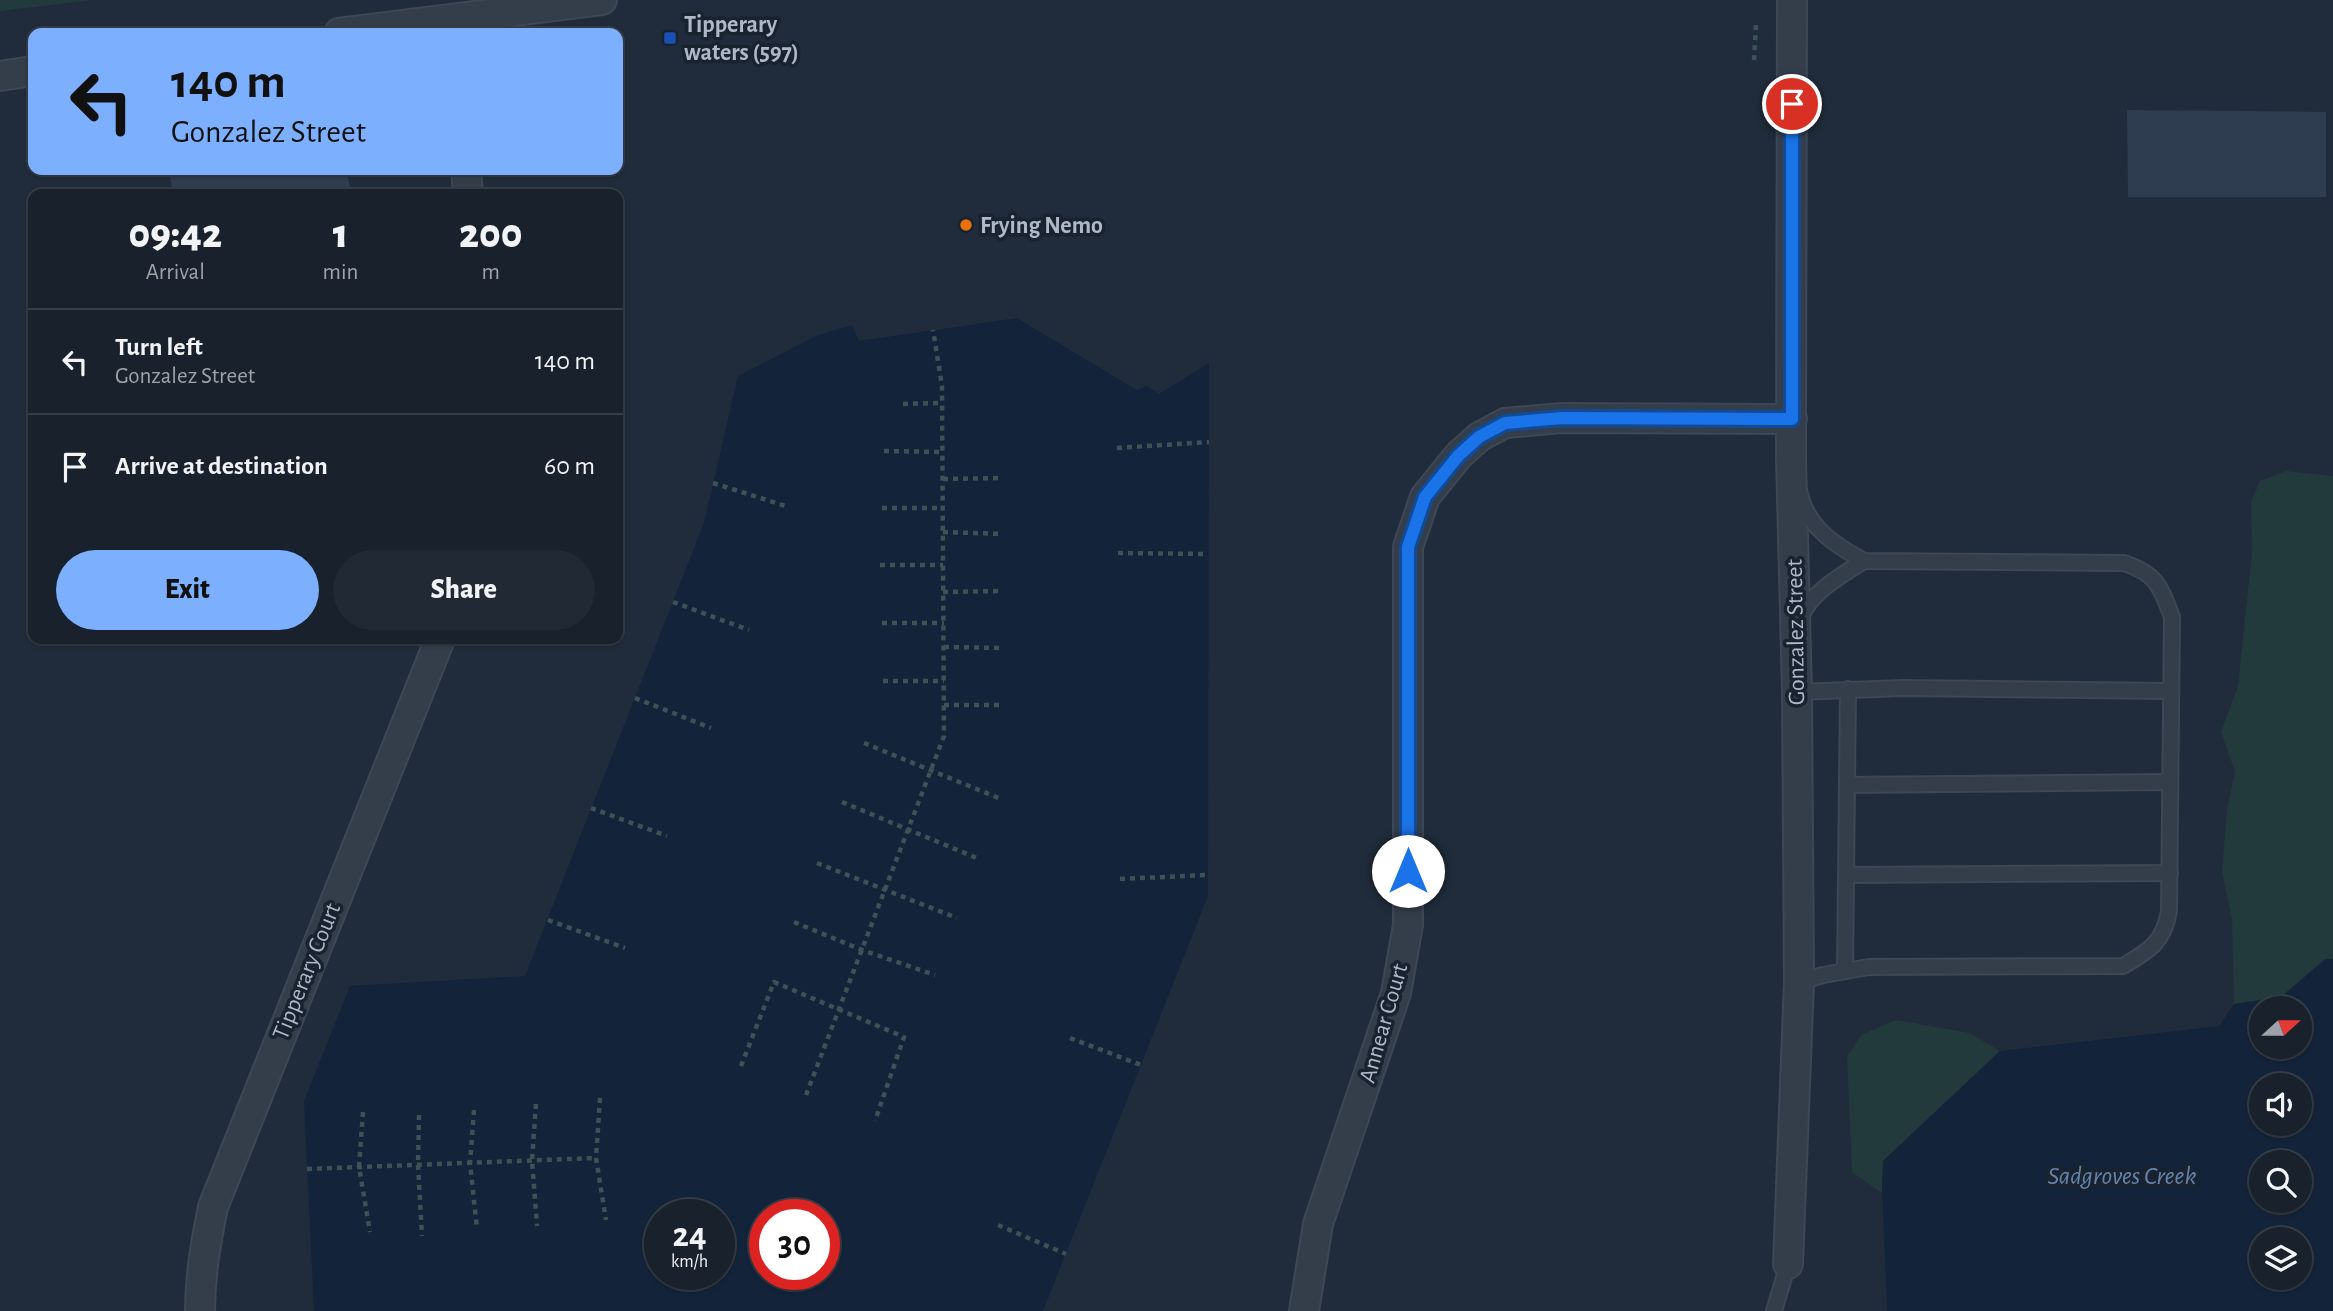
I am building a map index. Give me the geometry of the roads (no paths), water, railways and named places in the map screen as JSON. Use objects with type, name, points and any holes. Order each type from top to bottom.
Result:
[{"type":"street","points":[[423,28],[457,26],[602,0]]},
{"type":"street","name":"Gonzalez Street","points":[[1788,1264],[1799,982],[1797,692],[1791,459],[1792,0]]},
{"type":"street","points":[[0,76],[28,72]]},
{"type":"street","name":"Annear Court","points":[[1304,1311],[1318,1224],[1396,993],[1408,925],[1408,547],[1425,497],[1458,456],[1479,437],[1505,423],[1562,418],[1792,419]]},
{"type":"street","name":"Tipperary Court","points":[[200,1311],[205,1242],[217,1196],[438,644]]},
{"type":"lane","points":[[1791,459],[1802,503],[1813,524],[1834,544],[1864,561],[2124,563],[2141,569],[2158,582],[2172,617],[2169,911],[2166,930],[2154,944],[2123,966],[1869,967],[1799,982]]},
{"type":"lane","points":[[1794,637],[1802,614],[1820,593],[1864,561]]},
{"type":"lane","points":[[1797,692],[1848,689],[2171,691]]},
{"type":"lane","points":[[1845,971],[1848,689]]},
{"type":"lane","points":[[1847,785],[2171,782]]},
{"type":"lane","points":[[1846,875],[2170,873]]},
{"type":"lane","points":[[1774,1311],[1788,1264]]},
{"type":"water","points":[[1017,318],[1137,390],[1147,386],[1159,394],[1209,363],[1208,896],[1043,1311],[314,1311],[304,1101],[350,986],[525,976],[704,523],[738,376],[818,335],[852,325],[859,341]]},
{"type":"water","name":"Sadgroves Creek","points":[[2326,959],[2333,959],[2333,1311],[1887,1311],[1883,1161],[2000,1051],[2218,1026],[2234,1004],[2249,1002],[2249,1059],[2312,1059],[2312,996],[2282,996]]},
{"type":"place","name":"Tipperary waters (597)","points":[[670,38]]},
{"type":"place","name":"Frying Nemo","points":[[966,225]]}]
